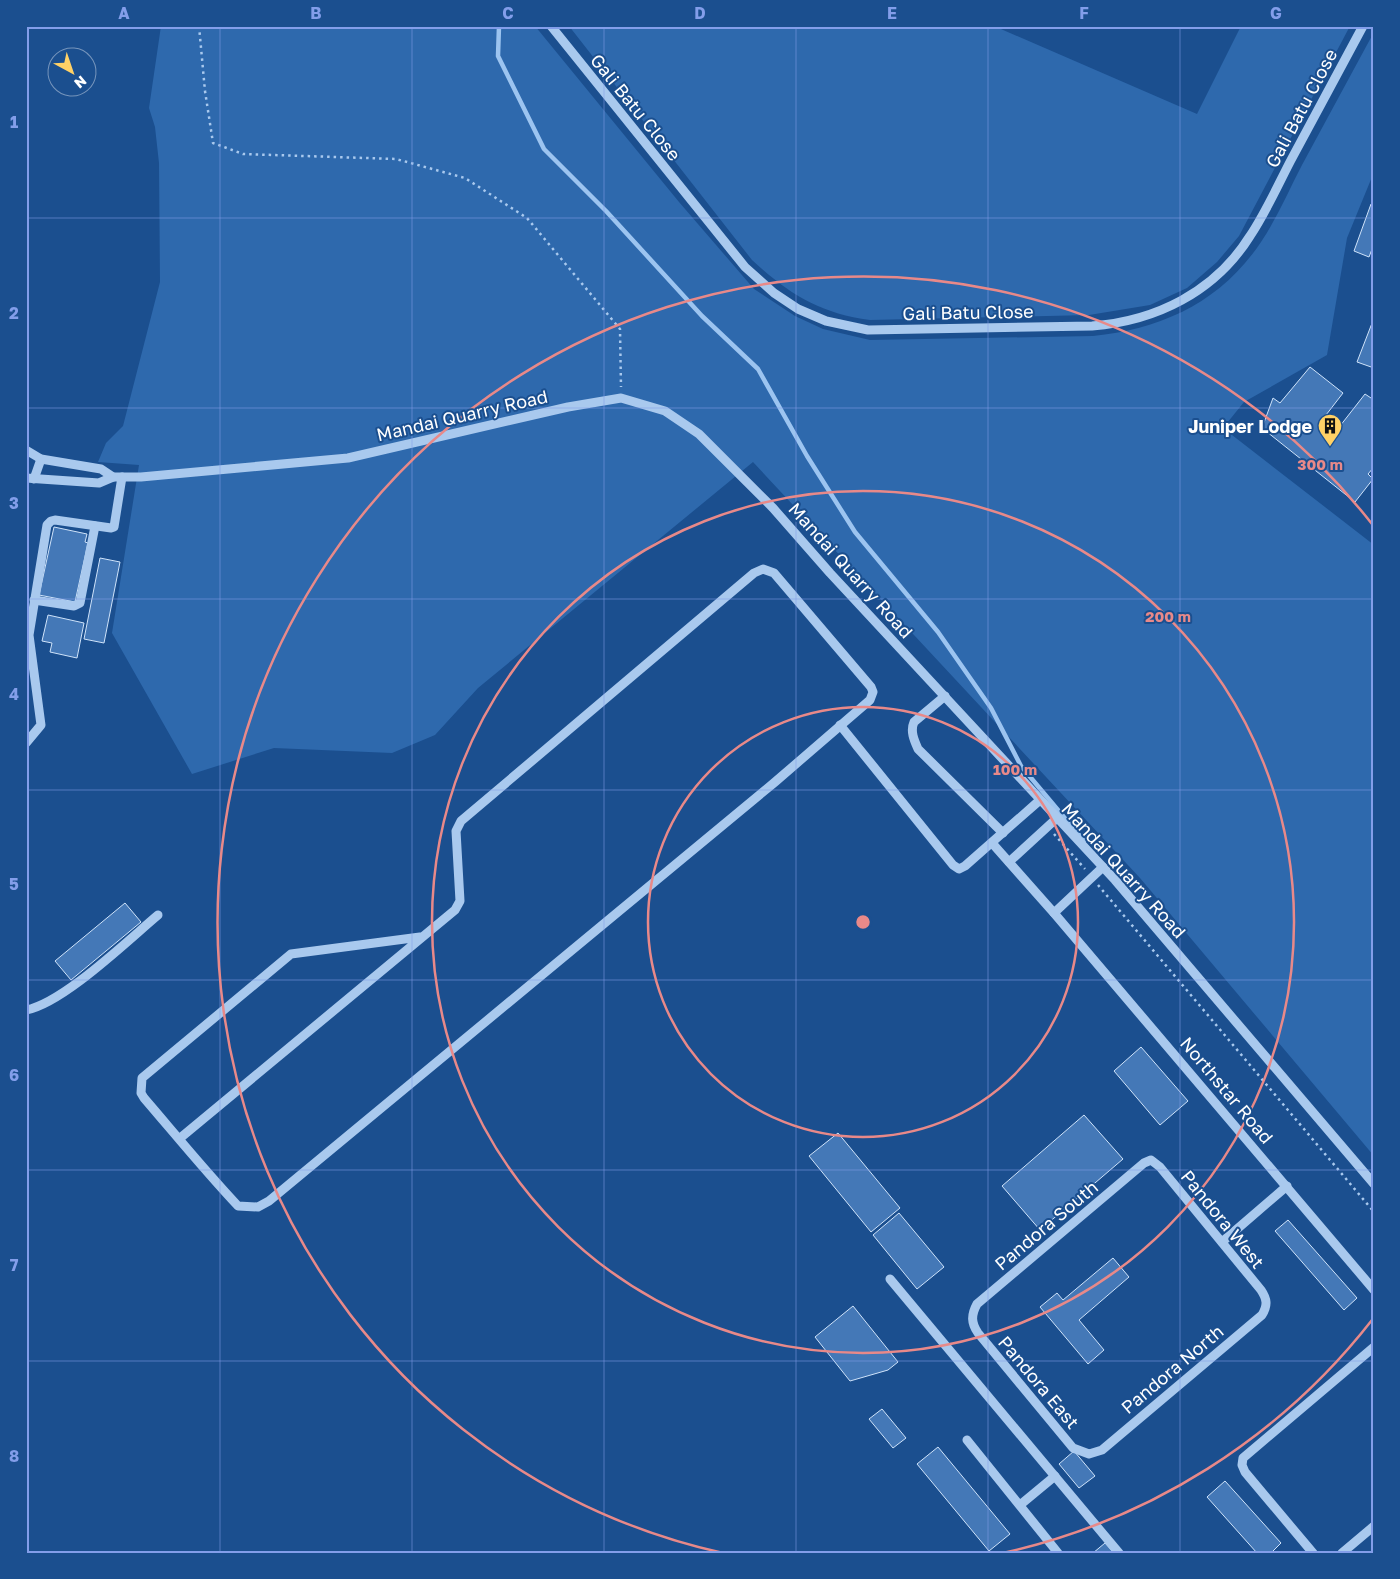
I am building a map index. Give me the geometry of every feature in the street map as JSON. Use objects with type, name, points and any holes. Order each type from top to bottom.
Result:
[{"type":"street","name":"Gali Batu Close","points":[[551,26],[745,267],[774,293],[798,309],[826,321],[868,330],[1120,324],[1152,315],[1190,297],[1225,268],[1250,237],[1363,26]]},
{"type":"street","name":"Mandai Quarry Road","points":[[30,479],[99,483],[118,477],[348,458],[568,407],[621,398],[665,411],[699,434],[773,508],[830,573],[1103,867],[1374,1184]]},
{"type":"street","name":"Mandai Quarry Road","points":[[26,450],[41,459],[101,469],[118,477]]},
{"type":"street","points":[[30,479],[41,459]]},
{"type":"street","points":[[26,743],[41,724],[29,643],[34,600],[48,522],[55,520],[111,528],[116,524],[118,477]]},
{"type":"street","points":[[34,600],[74,606],[80,603],[95,526]]},
{"type":"street","points":[[179,1139],[420,937],[455,910],[460,901],[456,831],[461,821],[747,579],[763,569],[774,573],[871,687],[873,692],[870,700],[767,788],[269,1201],[258,1207],[238,1206],[179,1139],[141,1093],[142,1078],[146,1072],[291,954],[420,937]]},
{"type":"street","points":[[945,696],[914,722],[911,728],[914,741],[918,749],[1003,833]]},
{"type":"street","points":[[840,725],[953,865],[959,869],[992,843],[1040,800]]},
{"type":"street","points":[[1009,862],[1057,818]]},
{"type":"street","name":"Northstar Road","points":[[992,843],[1054,913],[1374,1290]]},
{"type":"street","points":[[1054,913],[1103,867]]},
{"type":"street","points":[[26,1010],[44,1005],[61,994],[158,915]]},
{"type":"street","name":"Pandora West","points":[[1151,1160],[1160,1168],[1222,1242],[1261,1290],[1267,1301]]},
{"type":"street","name":"Pandora South","points":[[972,1321],[972,1312],[977,1304],[1144,1162],[1151,1160]]},
{"type":"street","points":[[1222,1242],[1287,1186]]},
{"type":"street","points":[[890,1279],[1119,1553]]},
{"type":"street","name":"Pandora North","points":[[1089,1454],[1102,1450],[1262,1315],[1267,1307],[1267,1301]]},
{"type":"street","name":"Pandora East","points":[[972,1321],[978,1334],[1073,1448],[1089,1454]]},
{"type":"street","points":[[1311,1552],[1245,1472],[1242,1465],[1243,1458],[1248,1451],[1374,1347]]},
{"type":"street","points":[[967,1440],[1058,1553]]},
{"type":"street","points":[[1020,1505],[1055,1476]]},
{"type":"street","points":[[1342,1553],[1374,1526]]},
{"type":"path","points":[[199,26],[213,143],[243,154],[396,159],[465,178],[527,218],[620,329],[621,398]]},
{"type":"path","points":[[1047,827],[1092,877],[1374,1212]]},
{"type":"shaded area","points":[[161,26],[535,26],[679,202],[754,289],[795,316],[823,329],[870,340],[1093,336],[1143,327],[1188,309],[1228,281],[1261,242],[1278,214],[1302,165],[1374,32],[1374,172],[1347,238],[1327,355],[1244,402],[1223,428],[1374,545],[1374,1156],[1140,878],[753,462],[478,688],[435,735],[392,753],[274,748],[192,774],[112,633],[139,465],[98,462],[106,443],[123,426],[160,282],[159,163],[155,127],[149,108]]},
{"type":"shaded area","points":[[569,26],[994,26],[1197,114],[1241,26],[1350,26],[1239,236],[1217,262],[1187,288],[1150,305],[1089,315],[870,320],[835,312],[806,300],[779,283],[752,260]]},
{"type":"building","points":[[1371,204],[1374,205],[1374,244],[1369,257],[1354,251]]},
{"type":"building","points":[[1374,318],[1374,368],[1357,362]]},
{"type":"building","name":"Juniper Lodge","points":[[1310,367],[1343,393],[1326,415],[1340,426],[1365,394],[1374,400],[1374,467],[1368,474],[1373,479],[1355,502],[1262,428],[1273,398],[1280,403]]},
{"type":"building","points":[[54,527],[87,534],[85,542],[88,543],[75,602],[39,595]]},
{"type":"building","points":[[100,558],[120,562],[104,643],[84,639]]},
{"type":"building","points":[[48,615],[84,623],[77,658],[50,652],[52,643],[42,641]]},
{"type":"building","points":[[125,903],[141,922],[71,980],[55,961]]},
{"type":"building","points":[[1141,1047],[1188,1101],[1160,1125],[1114,1071]]},
{"type":"building","points":[[1084,1115],[1123,1159],[1040,1230],[1002,1186]]},
{"type":"building","points":[[838,1133],[900,1208],[871,1232],[809,1156]]},
{"type":"building","points":[[899,1213],[944,1267],[917,1289],[873,1235]]},
{"type":"building","points":[[1288,1220],[1357,1298],[1344,1310],[1275,1231]]},
{"type":"building","points":[[1113,1258],[1129,1277],[1079,1320],[1104,1350],[1088,1364],[1040,1307],[1057,1293],[1063,1300]]},
{"type":"building","points":[[853,1306],[898,1362],[888,1370],[850,1381],[815,1337]]},
{"type":"building","points":[[882,1409],[906,1438],[893,1448],[869,1419]]},
{"type":"building","points":[[938,1447],[1010,1534],[989,1551],[917,1464]]},
{"type":"building","points":[[1074,1451],[1095,1476],[1079,1488],[1059,1464]]},
{"type":"building","points":[[1225,1481],[1281,1543],[1271,1553],[1257,1553],[1207,1497]]},
{"type":"building","points":[[1105,1543],[1114,1553],[1093,1553]]},
{"type":"waterway","points":[[499,26],[498,56],[544,149],[606,211],[702,316],[758,369],[807,456],[855,532],[938,632],[991,708],[1021,766],[1084,841]]},
{"type":"place","name":"Juniper Lodge","points":[[1330,447]]}]
